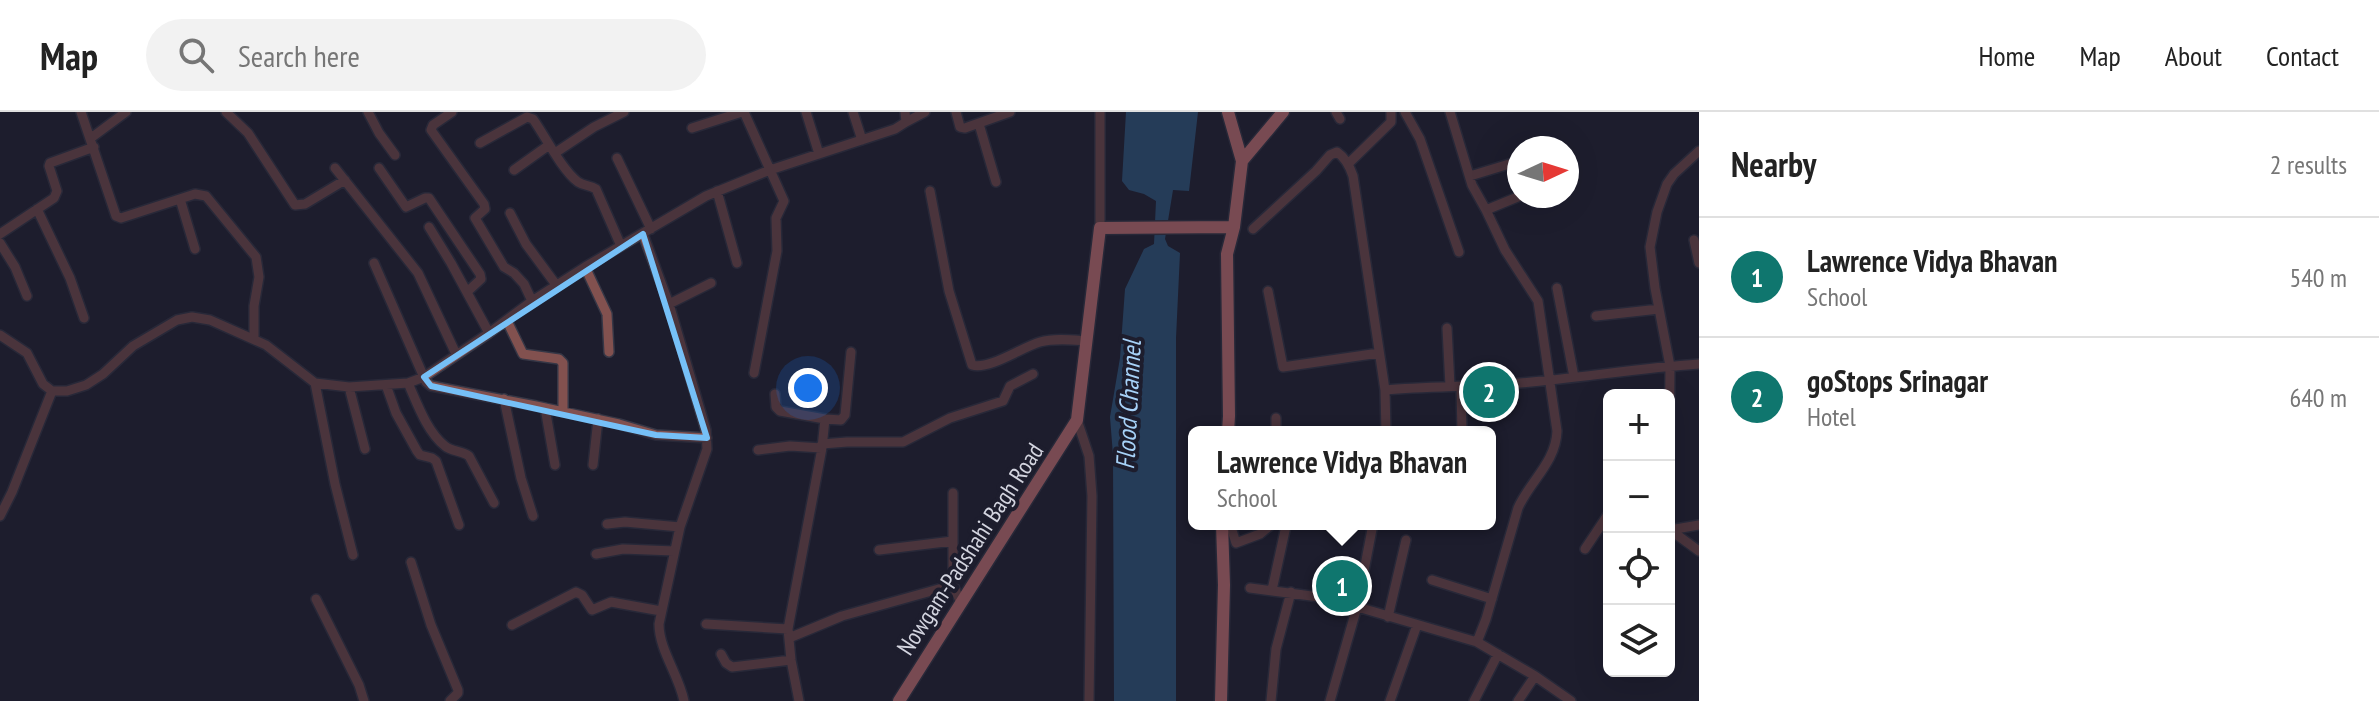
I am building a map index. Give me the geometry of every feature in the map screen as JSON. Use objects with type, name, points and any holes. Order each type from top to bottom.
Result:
[{"type":"main road","points":[[1228,112],[1242,161],[1228,227],[1228,426]]},
{"type":"main road","points":[[1242,161],[1283,112]]},
{"type":"main road","points":[[1077,420],[1105,228],[1228,227]]},
{"type":"main road","name":"Nowgam-Padshahi Bagh Road","points":[[899,701],[1077,420]]},
{"type":"main road","points":[[1221,701],[1222,530]]},
{"type":"street","points":[[81,112],[118,218],[195,194],[206,196],[256,257],[259,277],[253,314],[254,338]]},
{"type":"street","points":[[0,234],[52,200],[56,194],[50,163],[92,142],[126,112]]},
{"type":"street","points":[[226,112],[248,133],[295,205],[305,204],[345,180]]},
{"type":"street","points":[[368,112],[395,155]]},
{"type":"street","points":[[452,112],[433,125],[431,130],[485,207],[476,216],[479,226],[504,267],[524,284],[532,301]]},
{"type":"street","points":[[510,112],[516,123]]},
{"type":"street","points":[[514,170],[624,112]]},
{"type":"street","points":[[692,128],[743,112],[784,203],[777,214],[776,261],[754,373]]},
{"type":"street","points":[[806,112],[819,154]]},
{"type":"street","points":[[853,112],[862,140]]},
{"type":"street","points":[[0,335],[27,353],[43,384],[52,391],[67,391],[86,385],[133,346],[185,317],[210,320],[254,338],[315,383],[349,387],[408,383],[424,377],[585,267],[717,191],[895,129],[906,117],[925,112]]},
{"type":"street","points":[[956,112],[963,128],[1010,112]]},
{"type":"street","points":[[1100,112],[1105,228]]},
{"type":"street","points":[[1348,164],[1391,122],[1391,112]]},
{"type":"street","points":[[1405,112],[1420,139],[1459,252]]},
{"type":"street","points":[[1450,112],[1475,192],[1505,250],[1538,301],[1557,431],[1555,448],[1518,508],[1477,642]]},
{"type":"street","points":[[480,143],[527,117],[533,119],[578,182],[596,189],[621,246]]},
{"type":"street","points":[[979,124],[996,182]]},
{"type":"street","points":[[1253,229],[1330,155],[1335,152],[1340,154],[1348,164],[1353,176],[1385,390],[1386,426]]},
{"type":"street","points":[[1669,461],[1670,366],[1651,265],[1651,237],[1667,184],[1697,155]]},
{"type":"street","points":[[617,158],[647,231],[707,438],[703,462],[680,527],[661,611],[660,633],[684,701]]},
{"type":"street","points":[[1470,176],[1507,165]]},
{"type":"street","points":[[335,168],[418,273],[456,354]]},
{"type":"street","points":[[379,168],[406,207],[429,198],[480,274],[481,279],[467,292]]},
{"type":"street","points":[[717,191],[737,263]]},
{"type":"street","points":[[930,191],[949,291],[972,365],[981,366],[1048,341],[1087,341]]},
{"type":"street","points":[[180,199],[195,249]]},
{"type":"street","points":[[1486,210],[1507,201]]},
{"type":"street","points":[[37,209],[70,278],[84,318]]},
{"type":"street","points":[[510,213],[526,244],[557,286]]},
{"type":"street","points":[[429,227],[489,333]]},
{"type":"street","points":[[1694,240],[1699,263]]},
{"type":"street","points":[[0,243],[15,267],[27,296]]},
{"type":"street","points":[[374,263],[424,377],[431,386],[598,419],[656,435],[707,438]]},
{"type":"street","points":[[585,267],[607,314],[609,352]]},
{"type":"street","points":[[669,304],[711,283]]},
{"type":"street","points":[[1557,288],[1574,377]]},
{"type":"street","points":[[1268,291],[1283,367],[1379,353]]},
{"type":"street","points":[[1596,316],[1659,309]]},
{"type":"street","points":[[507,321],[523,354],[559,359],[563,363],[563,412]]},
{"type":"street","points":[[1447,328],[1450,386]]},
{"type":"street","points":[[775,394],[776,407],[780,411],[841,420],[844,417],[851,352]]},
{"type":"street","points":[[1385,390],[1551,380],[1699,364]]},
{"type":"street","points":[[758,450],[797,445],[910,440],[950,418],[1003,401],[1010,386],[1033,374]]},
{"type":"street","points":[[315,383],[353,555]]},
{"type":"street","points":[[408,383],[440,441],[450,449],[469,456],[494,503]]},
{"type":"street","points":[[386,385],[396,413],[417,451],[436,461],[459,525]]},
{"type":"street","points":[[349,387],[365,449]]},
{"type":"street","points":[[1461,387],[1462,426]]},
{"type":"street","points":[[0,516],[52,391]]},
{"type":"street","points":[[504,399],[521,478],[533,516]]},
{"type":"street","points":[[545,408],[555,465]]},
{"type":"street","points":[[1276,418],[1276,426]]},
{"type":"street","points":[[593,465],[598,419]]},
{"type":"street","points":[[799,701],[789,634],[825,419]]},
{"type":"street","points":[[1077,420],[1089,456],[1092,496],[1089,701]]},
{"type":"street","points":[[953,493],[953,585],[961,603]]},
{"type":"street","points":[[607,524],[625,522],[680,527]]},
{"type":"street","points":[[1585,549],[1603,522]]},
{"type":"street","points":[[1675,529],[1699,525]]},
{"type":"street","points":[[1232,530],[1236,543],[1265,530]]},
{"type":"street","points":[[1272,590],[1285,530]]},
{"type":"street","points":[[1330,701],[1357,607],[1372,530]]},
{"type":"street","points":[[1673,533],[1699,551]]},
{"type":"street","points":[[1388,617],[1406,540]]},
{"type":"street","points":[[879,550],[953,541]]},
{"type":"street","points":[[596,554],[623,549],[674,551]]},
{"type":"street","points":[[411,562],[431,625],[456,685],[458,693],[450,701]]},
{"type":"street","points":[[1432,580],[1492,599]]},
{"type":"street","points":[[706,624],[789,634],[953,585]]},
{"type":"street","points":[[1250,588],[1327,598],[1477,642],[1571,701]]},
{"type":"street","points":[[512,625],[576,592],[582,595],[592,610],[611,602],[661,611]]},
{"type":"street","points":[[1271,701],[1276,649],[1291,592]]},
{"type":"street","points":[[316,599],[364,701]]},
{"type":"street","points":[[1390,701],[1417,625]]},
{"type":"street","points":[[721,654],[732,667],[791,660]]},
{"type":"street","points":[[1474,701],[1498,654]]},
{"type":"street","points":[[1518,701],[1535,676]]},
{"type":"highlighted area","points":[[643,234],[707,438],[656,435],[431,386],[424,377]]},
{"type":"water","name":"Flood Channel","points":[[1126,112],[1198,112],[1189,191],[1173,190],[1165,239],[1168,246],[1180,253],[1176,338],[1176,701],[1114,701],[1113,455],[1110,417],[1120,358],[1125,289],[1144,249],[1154,244],[1156,201],[1129,190],[1122,181]]},
{"type":"place","name":"goStops Srinagar","points":[[1489,392]]},
{"type":"place","name":"Lawrence Vidya Bhavan","points":[[1342,586]]}]
